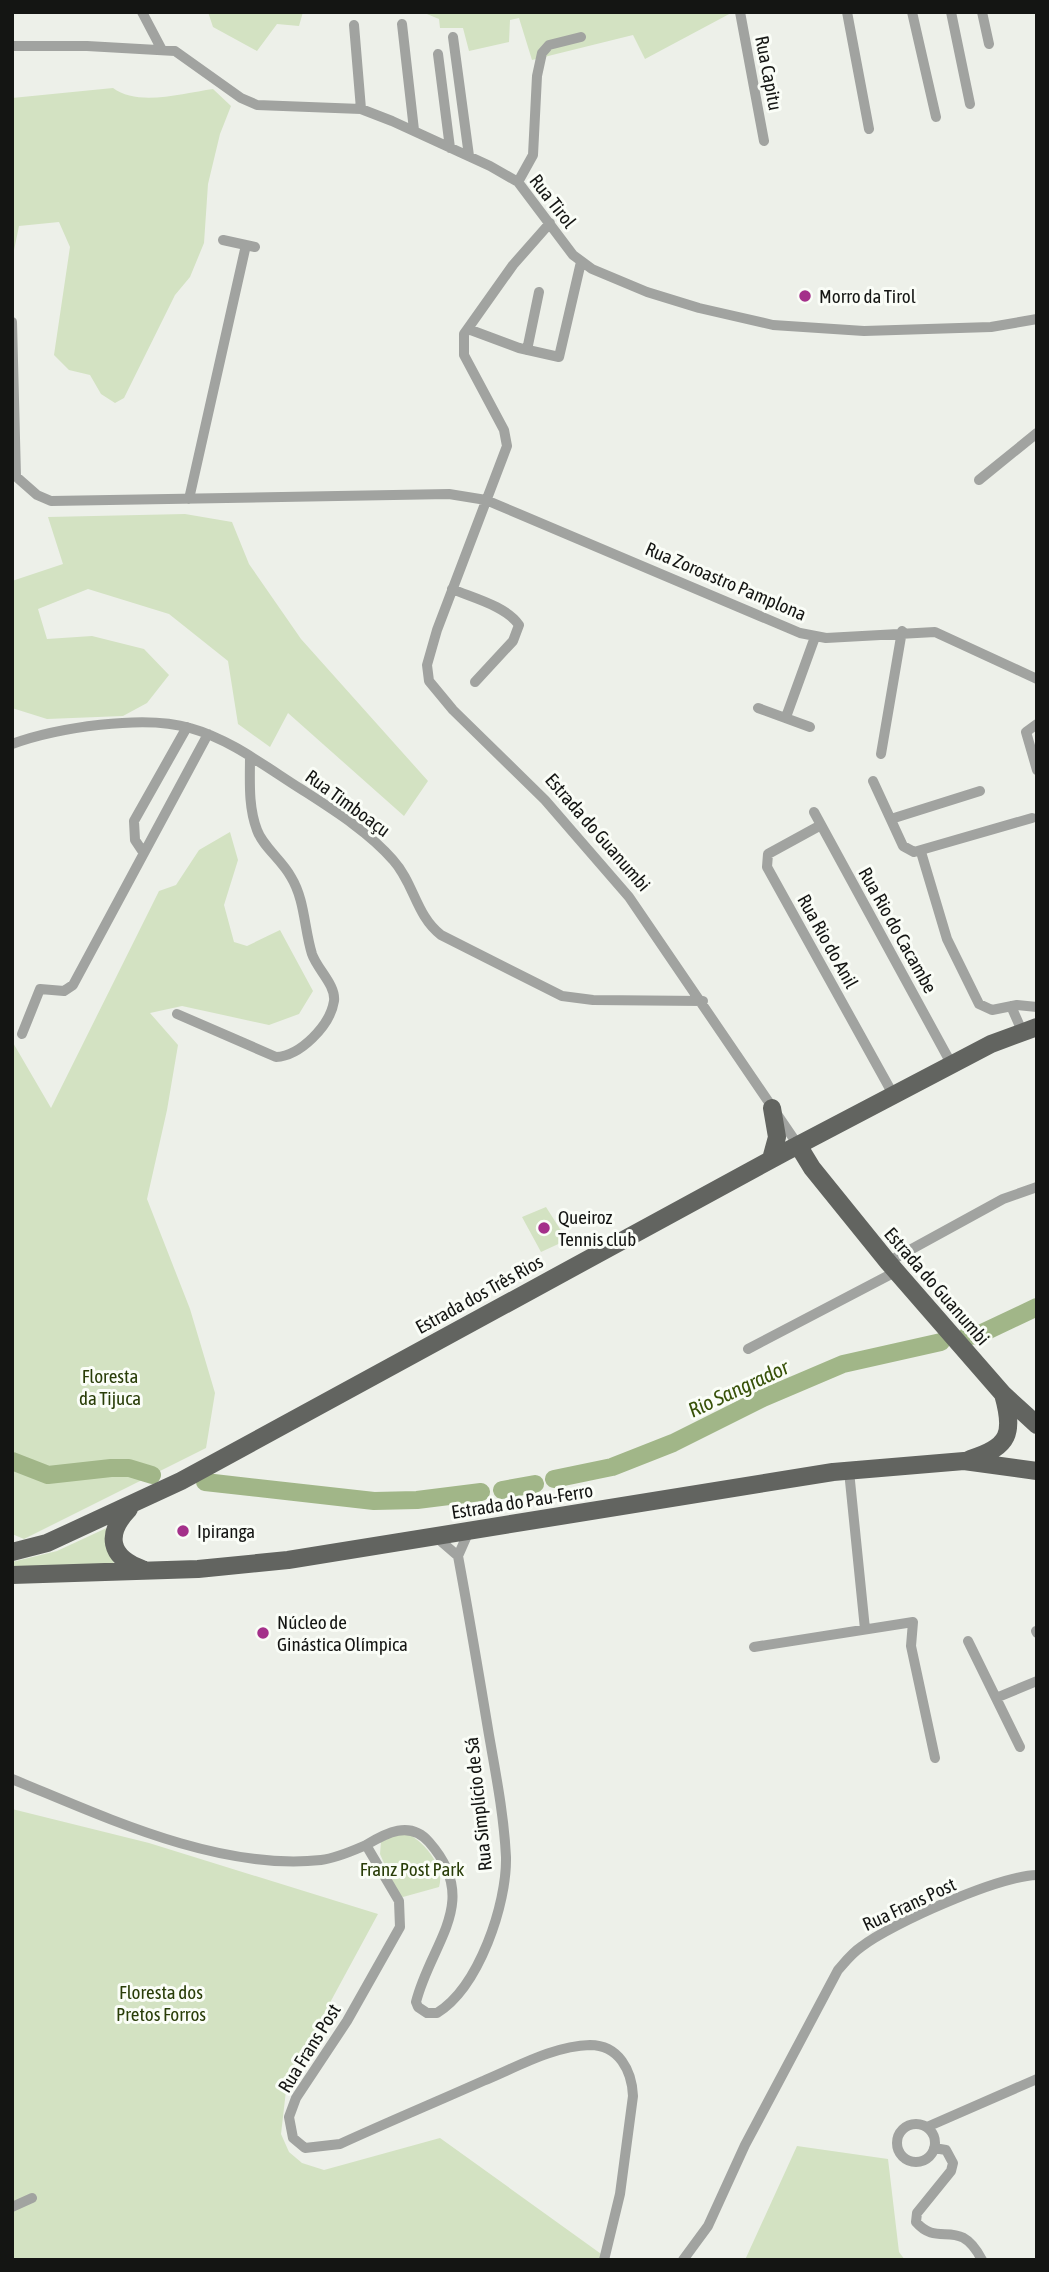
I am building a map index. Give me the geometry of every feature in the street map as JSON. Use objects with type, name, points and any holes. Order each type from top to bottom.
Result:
[{"type":"main road","name":"Estrada dos Três Rios","points":[[12,1552],[47,1543],[134,1504],[798,1145],[952,1065],[1030,1029]]},
{"type":"main road","points":[[772,1108],[777,1137],[767,1162],[786,1160],[812,1168],[817,1147],[839,1124]]},
{"type":"main road","name":"Estrada do Guanumbi","points":[[798,1145],[812,1168],[893,1267],[1003,1394],[1037,1425]]},
{"type":"main road","points":[[964,1461],[988,1453],[1006,1439],[1008,1415],[1003,1394]]},
{"type":"main road","name":"Estrada do Pau-Ferro","points":[[12,1575],[148,1571],[288,1560],[849,1471],[964,1461],[1037,1471]]},
{"type":"main road","points":[[134,1504],[117,1522],[113,1539],[125,1562],[148,1571]]},
{"type":"street","points":[[142,12],[162,50]]},
{"type":"street","name":"Rua Capitu","points":[[740,12],[764,141]]},
{"type":"street","points":[[846,12],[869,129]]},
{"type":"street","points":[[912,12],[936,117]]},
{"type":"street","points":[[951,12],[970,104]]},
{"type":"street","points":[[982,12],[989,44]]},
{"type":"street","points":[[402,24],[414,130]]},
{"type":"street","points":[[354,25],[361,109]]},
{"type":"street","points":[[453,37],[469,156]]},
{"type":"street","points":[[518,183],[533,155],[537,76],[542,53],[549,45],[581,37]]},
{"type":"street","name":"Rua Tirol","points":[[12,46],[162,50],[186,56],[241,98],[257,105],[361,109],[414,130],[518,183],[581,262],[648,292],[698,308],[774,324],[864,331],[991,327],[1037,318]]},
{"type":"street","points":[[438,54],[450,148]]},
{"type":"street","points":[[550,223],[513,265],[468,329],[559,357],[581,262]]},
{"type":"street","points":[[189,499],[251,246],[223,240]]},
{"type":"street","points":[[527,349],[539,292]]},
{"type":"street","points":[[12,322],[14,475],[37,495],[51,501],[449,494],[486,499]]},
{"type":"street","name":"Estrada do Guanumbi","points":[[468,329],[463,343],[464,355],[507,446],[452,589],[427,665],[429,681],[453,710],[572,828],[629,897],[703,1001],[798,1145]]},
{"type":"street","points":[[979,480],[1037,433]]},
{"type":"street","name":"Rua Zoroastro Pamplona","points":[[486,499],[814,637],[902,631],[934,632],[1037,679]]},
{"type":"street","points":[[452,589],[507,614],[519,625],[513,641],[475,682]]},
{"type":"street","points":[[881,754],[902,631]]},
{"type":"street","points":[[786,717],[814,637]]},
{"type":"street","points":[[758,708],[810,727]]},
{"type":"street","points":[[1037,724],[1026,732],[1037,771]]},
{"type":"street","name":"Rua Timboaçu","points":[[12,744],[36,735],[90,726],[187,727],[208,734],[250,756],[315,798],[376,843],[404,874],[427,923],[441,935],[562,996],[593,1000],[703,1001]]},
{"type":"street","points":[[143,852],[135,840],[134,821],[187,727]]},
{"type":"street","points":[[22,1034],[40,989],[64,991],[73,985],[208,734]]},
{"type":"street","points":[[177,1014],[276,1057],[295,1054],[321,1027],[334,1003],[334,994],[312,954],[293,880],[257,831],[250,793],[250,756]]},
{"type":"street","points":[[873,781],[903,846],[914,852],[1032,818]]},
{"type":"street","points":[[891,819],[980,791]]},
{"type":"street","name":"Rua Rio do Cacambe","points":[[814,812],[952,1065]]},
{"type":"street","name":"Rua Rio do Anil","points":[[821,825],[775,849],[768,855],[767,867],[894,1096]]},
{"type":"street","points":[[920,852],[947,939],[979,1004],[992,1010],[1011,1006],[1037,1007]]},
{"type":"street","points":[[1011,1006],[1030,1029]]},
{"type":"street","points":[[748,1349],[893,1267],[1003,1199],[1037,1186]]},
{"type":"street","points":[[849,1471],[865,1629]]},
{"type":"street","points":[[436,1536],[458,1556],[469,1531]]},
{"type":"street","name":"Rua Simplício de Sá","points":[[366,1845],[399,1829],[413,1831],[426,1838],[446,1867],[453,1895],[447,1932],[416,2001],[418,2007],[427,2013],[437,2013],[451,2001],[489,1943],[499,1907],[506,1858],[498,1786],[458,1556]]},
{"type":"street","points":[[754,1647],[913,1622],[911,1646],[934,1758]]},
{"type":"street","points":[[968,1641],[1020,1747]]},
{"type":"street","points":[[996,1698],[1037,1681]]},
{"type":"street","points":[[12,1779],[144,1831],[234,1854],[272,1859],[322,1860],[366,1845]]},
{"type":"street","name":"Rua Frans Post","points":[[366,1845],[399,1901],[400,1927],[347,2021],[296,2098],[289,2117],[293,2138],[305,2148],[341,2144],[546,2054],[591,2045],[603,2048],[626,2064],[634,2096],[620,2194],[604,2260]]},
{"type":"street","name":"Rua Frans Post","points":[[683,2260],[708,2226],[751,2134],[838,1970],[849,1957],[884,1933],[980,1890],[1013,1878],[1037,1875]]},
{"type":"street","points":[[927,2127],[934,2137],[934,2148],[928,2158],[916,2162],[905,2159],[898,2149],[897,2137],[904,2128],[915,2124],[927,2127],[1037,2079]]},
{"type":"street","points":[[934,2148],[946,2150],[953,2163],[951,2171],[917,2213],[916,2222],[932,2234],[965,2236],[974,2243],[982,2260]]},
{"type":"street","points":[[12,2207],[32,2197]]},
{"type":"green space","points":[[208,12],[303,12],[299,26],[277,24],[257,51],[213,27]]},
{"type":"green space","points":[[422,12],[733,12],[645,59],[633,35],[532,60],[519,18],[510,20],[509,42],[469,51],[463,28],[440,28],[439,19]]},
{"type":"green space","points":[[113,88],[123,94],[148,98],[213,89],[231,106],[220,134],[208,184],[204,243],[190,277],[175,295],[124,398],[115,403],[101,394],[90,375],[69,370],[54,355],[70,247],[59,222],[19,226],[12,260],[12,98]]},
{"type":"green space","points":[[185,514],[232,522],[249,564],[301,639],[428,781],[404,816],[288,713],[270,747],[238,724],[228,661],[169,614],[88,589],[38,609],[47,639],[92,636],[144,649],[169,675],[147,703],[123,716],[47,719],[12,708],[12,581],[63,564],[48,517]]},
{"type":"green space","name":"Floresta da Tijuca","points":[[230,832],[238,860],[224,905],[234,942],[247,946],[280,930],[313,991],[299,1014],[269,1025],[182,1006],[150,1013],[178,1045],[147,1199],[190,1309],[215,1393],[206,1448],[24,1539],[12,1534],[12,1041],[51,1108],[159,891],[176,885],[199,850]]},
{"type":"green space","name":"Queiroz Tennis club","points":[[546,1207],[567,1240],[541,1252],[522,1217]]},
{"type":"green space","points":[[113,1525],[109,1548],[114,1563],[12,1571],[12,1562],[57,1551]]},
{"type":"green space","name":"Floresta dos Pretos Forros","points":[[12,1809],[149,1843],[378,1914],[287,2082],[281,2134],[289,2152],[302,2163],[324,2170],[440,2138],[604,2256],[601,2260],[12,2260]]},
{"type":"green space","name":"Franz Post Park","points":[[402,1831],[417,1840],[430,1853],[439,1870],[439,1887],[403,1897],[398,1895],[380,1854],[381,1842]]},
{"type":"green space","points":[[797,2146],[888,2159],[899,2252],[905,2260],[745,2260]]},
{"type":"waterway","name":"Rio Sangrador","points":[[966,1337],[980,1334],[1037,1307]]},
{"type":"waterway","name":"Rio Sangrador","points":[[554,1479],[612,1467],[673,1443],[763,1398],[843,1364],[941,1342]]},
{"type":"waterway","name":"Rio Sangrador","points":[[12,1461],[48,1475],[111,1468],[129,1468],[152,1475]]},
{"type":"waterway","name":"Rio Sangrador","points":[[205,1482],[374,1501],[417,1500],[481,1492]]},
{"type":"waterway","name":"Rio Sangrador","points":[[502,1490],[535,1484]]},
{"type":"place","name":"Morro da Tirol","points":[[805,296]]},
{"type":"place","name":"Queiroz Tennis club","points":[[544,1228]]},
{"type":"place","name":"Ipiranga","points":[[183,1531]]},
{"type":"place","name":"Núcleo de Ginástica Olímpica","points":[[263,1633]]}]
